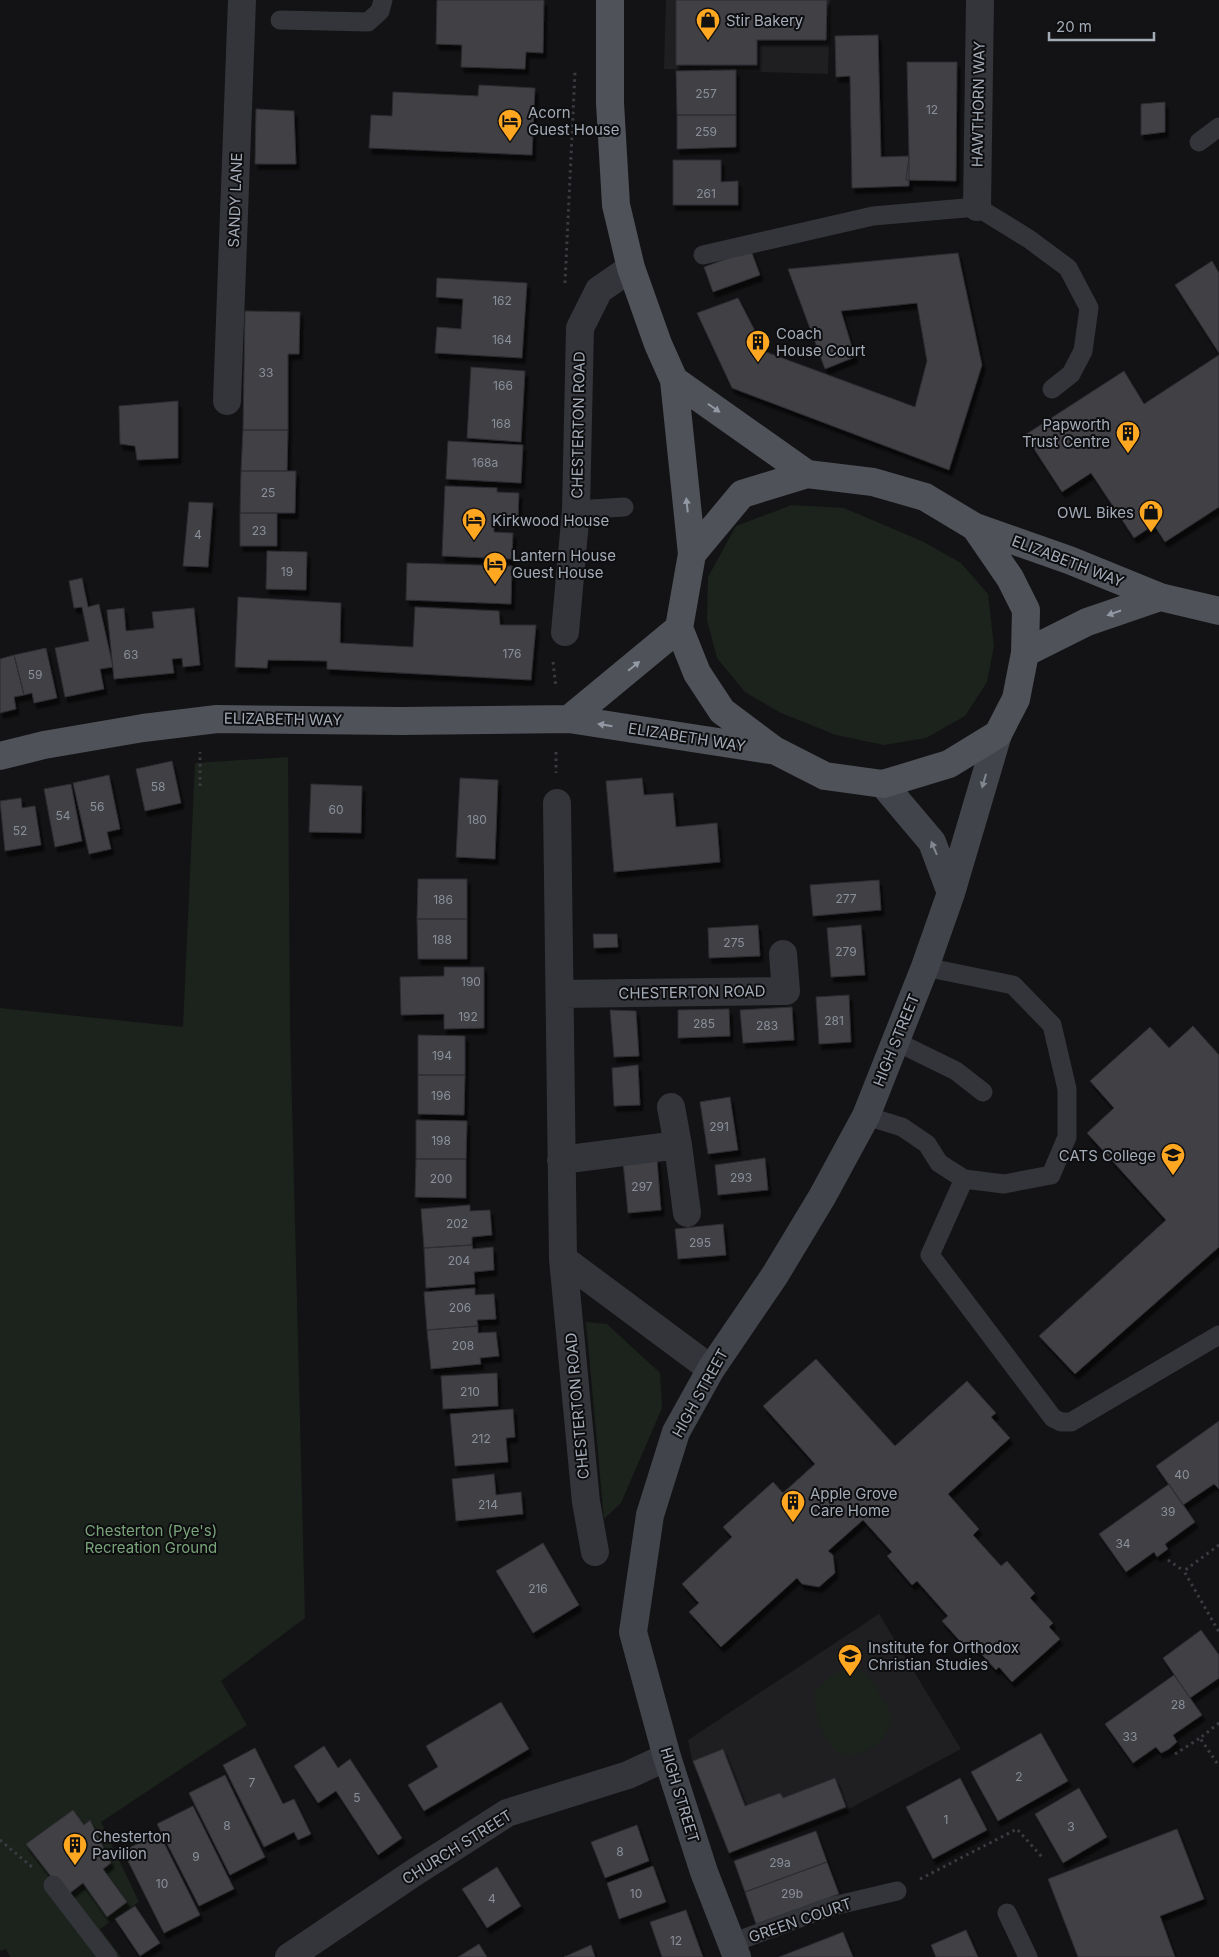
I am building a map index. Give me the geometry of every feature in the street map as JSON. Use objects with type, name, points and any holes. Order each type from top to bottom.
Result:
[{"type":"main road","points":[[610,0],[610,103],[616,205],[631,268],[658,344],[674,380],[692,554],[679,628],[697,672],[722,710],[774,750],[825,776],[883,784],[949,764],[998,734],[1016,699],[1025,654],[1026,610],[1010,578],[975,527],[925,497],[873,482],[808,474],[742,494],[692,554]]},
{"type":"main road","points":[[674,380],[808,474]]},
{"type":"main road","name":"ELIZABETH WAY","points":[[975,527],[1068,560],[1160,597],[1219,611]]},
{"type":"main road","name":"ELIZABETH WAY","points":[[1025,654],[1087,622],[1160,597]]},
{"type":"main road","points":[[570,719],[679,628]]},
{"type":"main road","name":"ELIZABETH WAY","points":[[0,756],[44,745],[134,729],[217,718],[401,721],[570,719],[774,750]]},
{"type":"street","name":"SANDY LANE","points":[[227,401],[242,0]]},
{"type":"street","name":"HAWTHORN WAY","points":[[977,207],[980,0]]},
{"type":"street","name":"CHESTERTON ROAD","points":[[566,632],[576,510],[580,328],[599,290],[631,268]]},
{"type":"street","name":"HIGH STREET","points":[[734,1950],[704,1872],[667,1757],[633,1632],[650,1515],[676,1432],[711,1369],[780,1267],[822,1197],[866,1116],[894,1041],[925,967],[951,893],[998,734]]},
{"type":"street","points":[[883,784],[932,842],[951,893]]},
{"type":"street","name":"CHESTERTON ROAD","points":[[557,804],[563,1259],[586,1502],[595,1552]]},
{"type":"street","name":"CHESTERTON ROAD","points":[[561,994],[786,991],[783,954]]},
{"type":"street","points":[[671,1106],[686,1212]]},
{"type":"street","points":[[561,1160],[678,1145]]},
{"type":"street","points":[[563,1259],[711,1369]]},
{"type":"street","name":"CHURCH STREET","points":[[289,1957],[507,1813],[628,1775],[667,1757]]},
{"type":"lane","points":[[280,20],[368,22],[380,11],[383,0]]},
{"type":"lane","points":[[1199,142],[1219,126]]},
{"type":"lane","points":[[703,255],[873,216],[977,207],[1029,239],[1068,268],[1090,308],[1083,351],[1071,374],[1052,389]]},
{"type":"lane","points":[[576,510],[624,507]]},
{"type":"lane","points":[[866,1116],[902,1128],[927,1144],[938,1162],[964,1179],[1004,1184],[1051,1175],[1067,1136],[1067,1089],[1052,1025],[1013,986],[925,967]]},
{"type":"lane","points":[[894,1041],[956,1071],[983,1092]]},
{"type":"lane","points":[[964,1179],[930,1255],[1053,1418],[1061,1422],[1071,1422],[1219,1335]]},
{"type":"lane","points":[[53,1885],[108,1957]]},
{"type":"lane","name":"GREEN COURT","points":[[734,1950],[829,1907],[897,1891]]},
{"type":"lane","points":[[1007,1913],[1028,1957]]},
{"type":"path","points":[[1184,1571],[1219,1544]]},
{"type":"path","points":[[1168,1560],[1184,1571],[1219,1632]]},
{"type":"path","points":[[1175,1754],[1219,1723]]},
{"type":"path","points":[[1200,1738],[1219,1766]]},
{"type":"path","points":[[897,1891],[1017,1829],[1042,1857]]},
{"type":"path","points":[[0,1840],[53,1885]]},
{"type":"shaded area","points":[[666,0],[830,0],[828,74],[664,69]]},
{"type":"shaded area","name":"Institute for Orthodox Christian Studies","points":[[879,1614],[961,1749],[847,1810],[729,1853],[692,1760],[688,1740]]},
{"type":"green space","points":[[792,505],[844,508],[924,542],[961,563],[988,594],[994,646],[987,682],[965,716],[926,738],[884,745],[836,735],[781,713],[745,692],[717,658],[707,620],[708,577],[736,526]]},
{"type":"green space","name":"Chesterton (Pye's) Recreation Ground","points":[[288,757],[290,1025],[305,1618],[221,1681],[247,1725],[101,1822],[139,1902],[100,1929],[121,1957],[10,1957],[6,1949],[0,1951],[0,1008],[183,1027],[195,763]]},
{"type":"green space","points":[[586,1322],[607,1324],[660,1373],[662,1408],[621,1503],[604,1519]]},
{"type":"green space","points":[[849,1667],[864,1673],[870,1679],[886,1704],[891,1717],[885,1735],[878,1743],[869,1750],[850,1755],[840,1753],[832,1747],[824,1735],[819,1721],[814,1693],[831,1676]]},
{"type":"building","points":[[437,0],[544,0],[543,53],[526,52],[525,69],[461,67],[462,45],[436,44]]},
{"type":"building","points":[[676,0],[827,0],[826,40],[757,40],[757,65],[676,65]]},
{"type":"building","points":[[878,35],[881,157],[909,156],[909,186],[852,188],[850,76],[836,77],[835,36]]},
{"type":"building","points":[[907,62],[957,62],[956,181],[906,180],[909,156]]},
{"type":"building","points":[[736,70],[736,115],[677,115],[676,71]]},
{"type":"building","points":[[479,85],[535,88],[532,155],[369,148],[371,115],[392,116],[393,92],[478,96]]},
{"type":"building","points":[[1165,102],[1165,132],[1141,135],[1141,104]]},
{"type":"building","points":[[256,109],[294,111],[296,164],[255,164]]},
{"type":"building","points":[[677,115],[736,115],[736,147],[677,149]]},
{"type":"building","points":[[673,160],[721,160],[721,182],[738,181],[738,205],[673,205]]},
{"type":"building","points":[[751,250],[760,275],[713,292],[704,267]]},
{"type":"building","name":"Coach House Court","points":[[958,253],[982,365],[949,470],[732,388],[697,313],[738,298],[766,352],[915,407],[927,361],[917,303],[841,311],[855,357],[825,369],[788,269]]},
{"type":"building","points":[[1212,261],[1219,273],[1219,353],[1175,285]]},
{"type":"building","points":[[437,278],[527,283],[522,358],[435,353],[437,327],[461,329],[463,299],[436,297]]},
{"type":"building","points":[[245,311],[300,312],[299,354],[288,354],[288,430],[243,430]]},
{"type":"building","name":"Papworth Trust Centre","points":[[1219,355],[1219,507],[1165,542],[1154,525],[1134,538],[1091,473],[1062,492],[1025,435],[1124,371],[1144,404]]},
{"type":"building","points":[[471,367],[525,371],[521,442],[467,438]]},
{"type":"building","points":[[178,401],[178,458],[137,460],[135,446],[120,444],[119,406]]},
{"type":"building","points":[[243,430],[288,430],[287,471],[241,471]]},
{"type":"building","points":[[448,441],[523,445],[521,483],[446,479]]},
{"type":"building","points":[[241,471],[296,471],[295,513],[240,513]]},
{"type":"building","points":[[445,486],[497,488],[497,492],[519,493],[518,518],[494,517],[494,532],[513,533],[512,559],[442,556]]},
{"type":"building","points":[[189,502],[213,503],[208,567],[183,566]]},
{"type":"building","points":[[240,513],[277,513],[277,546],[240,546]]},
{"type":"building","points":[[267,551],[307,552],[306,590],[266,589]]},
{"type":"building","points":[[407,563],[512,566],[511,604],[406,600]]},
{"type":"building","points":[[82,578],[88,607],[99,604],[113,667],[100,669],[104,689],[65,697],[55,648],[89,641],[82,607],[74,608],[69,581]]},
{"type":"building","points":[[238,597],[341,603],[340,643],[413,647],[415,607],[499,611],[500,625],[536,625],[531,680],[327,669],[327,661],[268,660],[267,668],[235,667]]},
{"type":"building","points":[[124,608],[126,631],[154,628],[152,612],[194,608],[200,665],[183,667],[182,658],[172,659],[174,673],[114,679],[107,610]]},
{"type":"building","points":[[46,648],[57,698],[34,703],[32,693],[24,695],[14,655]]},
{"type":"building","points":[[14,655],[24,695],[14,697],[16,709],[0,713],[0,659]]},
{"type":"building","points":[[172,761],[181,803],[145,811],[136,769]]},
{"type":"building","points":[[109,775],[120,829],[107,832],[111,849],[89,854],[73,783]]},
{"type":"building","points":[[460,778],[498,780],[495,859],[456,857]]},
{"type":"building","points":[[642,778],[644,795],[673,793],[676,827],[717,823],[720,862],[614,872],[606,781]]},
{"type":"building","points":[[71,784],[82,841],[55,847],[44,789]]},
{"type":"building","points":[[311,784],[362,786],[361,833],[309,832]]},
{"type":"building","points":[[21,798],[22,808],[35,806],[41,845],[5,851],[0,801]]},
{"type":"building","points":[[418,879],[467,879],[467,919],[417,919]]},
{"type":"building","points":[[879,880],[881,910],[813,916],[810,885]]},
{"type":"building","points":[[417,919],[467,919],[467,959],[418,959]]},
{"type":"building","points":[[758,925],[760,956],[709,958],[708,928]]},
{"type":"building","points":[[861,925],[865,975],[831,977],[827,928]]},
{"type":"building","points":[[593,934],[617,934],[618,947],[594,948]]},
{"type":"building","points":[[444,967],[484,967],[484,1028],[444,1029],[444,1014],[401,1015],[400,977],[444,976]]},
{"type":"building","points":[[849,995],[851,1042],[819,1044],[816,997]]},
{"type":"building","points":[[792,1007],[794,1040],[743,1043],[740,1010]]},
{"type":"building","points":[[729,1009],[730,1036],[678,1038],[678,1010]]},
{"type":"building","points":[[610,1010],[636,1011],[639,1056],[614,1057]]},
{"type":"building","name":"CATS College","points":[[1193,1026],[1219,1055],[1219,1247],[1075,1374],[1039,1336],[1166,1220],[1087,1133],[1114,1108],[1090,1081],[1150,1027],[1169,1048]]},
{"type":"building","points":[[418,1035],[465,1036],[465,1075],[418,1075]]},
{"type":"building","points":[[638,1065],[640,1105],[614,1106],[612,1068]]},
{"type":"building","points":[[418,1075],[465,1075],[464,1115],[418,1114]]},
{"type":"building","points":[[730,1097],[738,1150],[708,1154],[700,1102]]},
{"type":"building","points":[[416,1120],[467,1121],[466,1159],[416,1159]]},
{"type":"building","points":[[765,1158],[768,1190],[718,1195],[715,1165]]},
{"type":"building","points":[[416,1159],[466,1159],[466,1198],[415,1197]]},
{"type":"building","points":[[657,1159],[661,1210],[628,1213],[623,1162]]},
{"type":"building","points":[[470,1205],[470,1211],[490,1210],[492,1235],[472,1237],[472,1245],[424,1248],[421,1209]]},
{"type":"building","points":[[723,1224],[726,1255],[678,1259],[675,1229]]},
{"type":"building","points":[[472,1245],[473,1249],[493,1247],[494,1270],[474,1272],[475,1284],[426,1288],[424,1248]]},
{"type":"building","points":[[475,1288],[475,1295],[494,1294],[496,1319],[477,1320],[478,1326],[427,1330],[424,1292]]},
{"type":"building","points":[[478,1326],[478,1333],[496,1332],[499,1356],[480,1358],[481,1364],[431,1369],[427,1330]]},
{"type":"building","name":"Apple Grove Care Home","points":[[816,1359],[895,1446],[967,1381],[996,1413],[991,1417],[1010,1438],[948,1494],[979,1529],[973,1535],[1001,1566],[1007,1561],[1035,1593],[1030,1598],[1053,1623],[1049,1627],[1060,1639],[1012,1682],[999,1667],[996,1670],[973,1645],[968,1650],[942,1621],[948,1616],[917,1581],[912,1585],[887,1556],[892,1552],[863,1520],[828,1551],[833,1555],[835,1573],[819,1587],[802,1584],[797,1578],[721,1647],[689,1612],[699,1603],[682,1584],[732,1537],[723,1527],[773,1482],[783,1493],[815,1464],[763,1406]]},
{"type":"building","points":[[497,1373],[498,1406],[443,1409],[441,1376]]},
{"type":"building","points":[[513,1409],[515,1437],[506,1438],[508,1462],[455,1466],[450,1414]]},
{"type":"building","points":[[1219,1421],[1219,1489],[1214,1484],[1183,1505],[1156,1466]]},
{"type":"building","points":[[494,1474],[496,1495],[521,1492],[523,1514],[456,1521],[452,1479]]},
{"type":"building","points":[[1169,1484],[1195,1522],[1165,1544],[1168,1549],[1157,1557],[1154,1552],[1126,1572],[1099,1534]]},
{"type":"building","points":[[543,1543],[579,1605],[533,1633],[496,1571]]},
{"type":"building","points":[[1201,1630],[1219,1655],[1219,1678],[1190,1698],[1163,1658]]},
{"type":"building","points":[[1174,1675],[1202,1715],[1173,1735],[1177,1742],[1169,1749],[1161,1753],[1156,1747],[1133,1763],[1105,1724]]},
{"type":"building","points":[[501,1702],[529,1749],[424,1811],[408,1785],[438,1767],[426,1746]]},
{"type":"building","points":[[1041,1733],[1068,1781],[998,1821],[971,1772]]},
{"type":"building","points":[[324,1746],[338,1768],[350,1759],[402,1838],[378,1855],[336,1791],[318,1803],[294,1766]]},
{"type":"building","points":[[255,1748],[283,1804],[294,1799],[311,1834],[298,1840],[294,1832],[264,1847],[223,1765]]},
{"type":"building","points":[[723,1749],[745,1806],[780,1793],[783,1798],[835,1778],[846,1807],[729,1853],[693,1761]]},
{"type":"building","points":[[225,1775],[265,1857],[230,1875],[189,1793]]},
{"type":"building","points":[[960,1778],[987,1830],[933,1859],[906,1807]]},
{"type":"building","points":[[1079,1788],[1107,1837],[1063,1863],[1035,1814]]},
{"type":"building","points":[[193,1806],[234,1889],[199,1906],[157,1824]]},
{"type":"building","name":"Chesterton Pavilion","points":[[73,1810],[84,1825],[90,1820],[111,1863],[103,1869],[127,1902],[107,1917],[83,1883],[66,1896],[26,1844]]},
{"type":"building","points":[[637,1825],[649,1861],[605,1878],[591,1842]]},
{"type":"building","points":[[1177,1829],[1204,1899],[1160,1916],[1175,1957],[1078,1957],[1048,1879]]},
{"type":"building","points":[[816,1831],[827,1862],[745,1892],[734,1861]]},
{"type":"building","points":[[159,1833],[200,1915],[164,1933],[123,1851]]},
{"type":"building","points":[[827,1862],[839,1894],[756,1924],[745,1892]]},
{"type":"building","points":[[653,1866],[666,1902],[619,1919],[607,1883]]},
{"type":"building","points":[[497,1867],[521,1906],[487,1928],[462,1889]]},
{"type":"building","points":[[135,1906],[160,1943],[140,1956],[115,1919]]},
{"type":"building","points":[[686,1910],[703,1957],[662,1957],[650,1922]]},
{"type":"building","points":[[966,1930],[978,1957],[936,1957],[931,1945]]},
{"type":"building","points":[[843,1932],[853,1957],[779,1957]]},
{"type":"building","points":[[479,1944],[487,1957],[458,1957]]},
{"type":"building","points":[[591,1945],[595,1957],[564,1957]]},
{"type":"place","name":"Stir Bakery","points":[[708,41]]},
{"type":"place","name":"Acorn Guest House","points":[[510,142]]},
{"type":"place","name":"Coach House Court","points":[[758,363]]},
{"type":"place","name":"Papworth Trust Centre","points":[[1128,454]]},
{"type":"place","name":"OWL Bikes","points":[[1151,533]]},
{"type":"place","name":"Kirkwood House","points":[[474,541]]},
{"type":"place","name":"Lantern House Guest House","points":[[495,585]]},
{"type":"place","name":"CATS College","points":[[1173,1176]]},
{"type":"place","name":"Apple Grove Care Home","points":[[793,1523]]},
{"type":"place","name":"Institute for Orthodox Christian Studies","points":[[850,1677]]},
{"type":"place","name":"Chesterton Pavilion","points":[[75,1866]]}]
